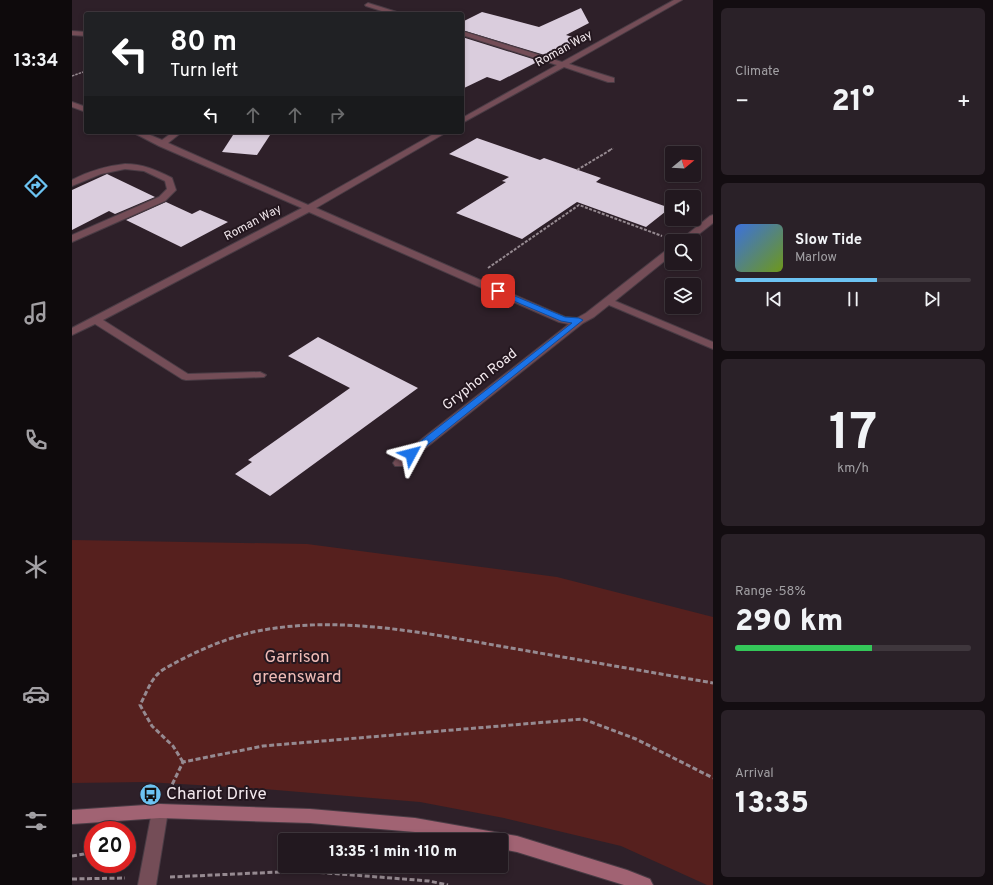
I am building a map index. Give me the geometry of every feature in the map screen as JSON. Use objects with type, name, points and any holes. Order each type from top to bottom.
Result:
[{"type":"street","name":"Roman Way","points":[[464,120],[679,0]]},
{"type":"street","points":[[368,5],[391,12]]},
{"type":"street","points":[[72,33],[84,34]]},
{"type":"street","points":[[464,35],[611,80]]},
{"type":"street","points":[[72,104],[84,109]]},
{"type":"street","points":[[140,134],[563,320],[579,320]]},
{"type":"street","points":[[162,144],[175,134]]},
{"type":"street","name":"Roman Way","points":[[72,332],[309,208],[439,134]]},
{"type":"street","points":[[72,183],[85,176],[119,166],[145,168],[169,180],[172,190],[162,198],[72,239]]},
{"type":"street","points":[[693,234],[713,218]]},
{"type":"street","points":[[665,256],[607,302],[713,346]]},
{"type":"street","name":"Gryphon Road","points":[[399,463],[579,320],[590,315],[607,302]]},
{"type":"street","points":[[96,320],[186,377],[260,375]]},
{"type":"street","points":[[148,881],[160,810]]},
{"type":"street","points":[[72,817],[160,810],[310,816],[415,825],[457,833]]},
{"type":"street","points":[[508,842],[627,878],[644,885]]},
{"type":"path","points":[[72,76],[84,72]]},
{"type":"path","points":[[577,170],[613,148]]},
{"type":"path","points":[[472,280],[579,205],[665,237]]},
{"type":"path","points":[[183,762],[173,746],[152,726],[140,705],[156,675],[190,654],[226,639],[268,628],[316,625],[372,627],[460,639],[713,683]]},
{"type":"path","points":[[183,762],[263,746],[583,719],[636,739],[713,778]]},
{"type":"path","points":[[160,810],[183,762]]},
{"type":"path","points":[[72,856],[84,854],[97,816]]},
{"type":"path","points":[[72,879],[148,881],[302,871],[429,881],[448,885]]},
{"type":"green space","name":"Garrison greensward","points":[[72,540],[307,544],[557,577],[713,617],[713,885],[707,885],[621,846],[504,818],[420,802],[264,789],[146,782],[72,783]]},
{"type":"building","points":[[581,8],[589,23],[566,35],[579,39],[548,56],[464,31],[464,21],[482,12],[539,27]]},
{"type":"building","points":[[464,38],[539,61],[500,81],[487,77],[464,88]]},
{"type":"building","points":[[234,134],[271,134],[257,155],[222,152]]},
{"type":"building","points":[[477,138],[540,160],[544,158],[601,178],[596,182],[665,206],[665,212],[646,227],[577,202],[522,239],[456,213],[506,182],[502,181],[509,177],[449,154]]},
{"type":"building","points":[[107,174],[155,197],[115,214],[109,211],[72,230],[72,190]]},
{"type":"building","points":[[166,202],[192,214],[200,210],[228,222],[181,247],[126,220]]},
{"type":"building","points":[[318,337],[418,388],[270,496],[235,474],[252,462],[248,460],[350,388],[288,356]]},
{"type":"place","name":"Chariot Drive","points":[[150,795]]},
{"type":"route","points":[[411,454],[579,320],[563,320],[498,291]]}]
